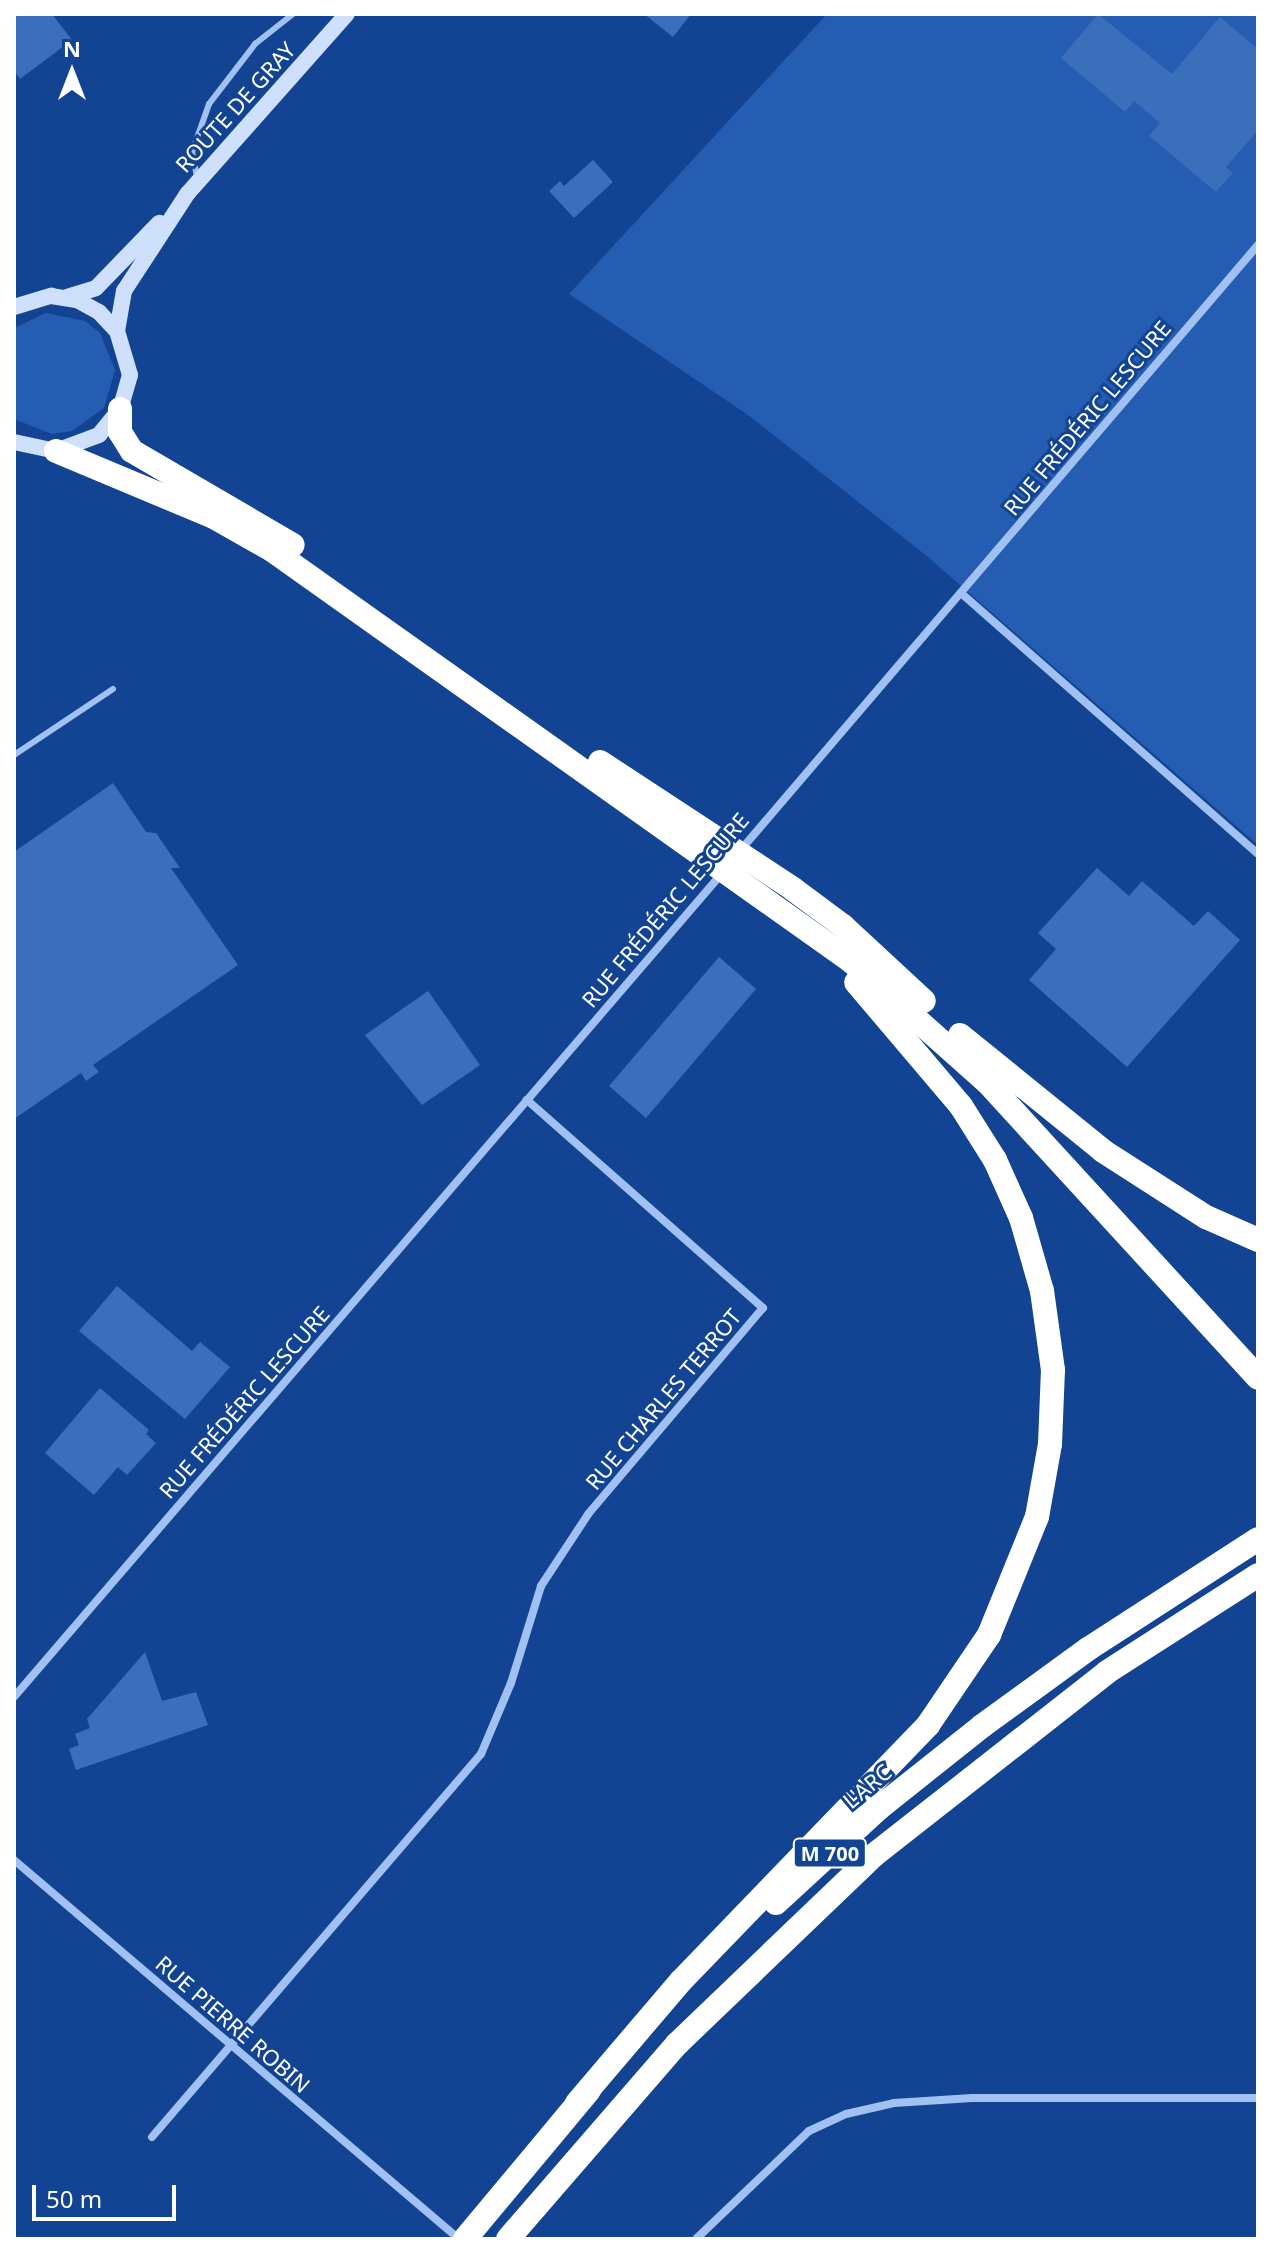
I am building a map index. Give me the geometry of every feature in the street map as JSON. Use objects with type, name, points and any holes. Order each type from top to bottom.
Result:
[{"type":"highway","points":[[120,409],[123,438],[142,458],[255,519],[600,762],[811,917],[1103,1151],[1206,1217],[1258,1240]]},
{"type":"highway","points":[[44,450],[200,510],[272,550],[605,784],[632,796],[732,860]]},
{"type":"highway","points":[[811,917],[987,1082],[1258,1378]]},
{"type":"highway","points":[[577,2103],[681,1981],[928,1725],[968,1669],[1010,1595],[1045,1478],[1053,1409],[1049,1332],[1038,1271],[1007,1185],[974,1124],[811,917]]},
{"type":"highway","points":[[960,1035],[1258,1354]]},
{"type":"highway","name":"L'ARC","points":[[465,2239],[577,2103],[651,2022],[879,1808],[1088,1649],[1258,1539]]},
{"type":"highway","name":"M 700","points":[[508,2239],[677,2044],[874,1855],[1107,1672],[1258,1575]]},
{"type":"main road","name":"ROUTE DE GRAY","points":[[14,307],[96,288],[193,186],[347,14]]},
{"type":"main road","name":"ROUTE DE GRAY","points":[[117,331],[124,291],[193,186]]},
{"type":"main road","points":[[14,451],[44,450],[99,435],[120,409],[130,375],[117,331],[99,312],[62,298]]},
{"type":"main road","points":[[14,442],[44,450]]},
{"type":"street","name":"RUE FRÉDÉRIC LESCURE","points":[[14,1697],[1258,245]]},
{"type":"street","points":[[961,593],[1258,854]]},
{"type":"street","name":"RUE CHARLES TERROT","points":[[230,2045],[481,1754],[511,1683],[541,1586],[589,1513],[763,1308],[527,1100]]},
{"type":"street","name":"RUE PIERRE ROBIN","points":[[14,1860],[459,2239]]},
{"type":"street","points":[[152,2137],[230,2045]]},
{"type":"street","points":[[696,2239],[809,2131],[846,2114],[894,2103],[972,2098],[1258,2098]]},
{"type":"lane","points":[[193,186],[192,152],[209,104],[255,44],[293,14]]},
{"type":"lane","points":[[14,755],[113,689]]},
{"type":"shaded area","points":[[827,14],[1258,14],[1258,845],[928,557],[748,415],[569,294]]},
{"type":"shaded area","points":[[46,313],[85,321],[100,333],[115,370],[104,408],[72,431],[52,434],[14,419],[14,328]]},
{"type":"building","points":[[14,14],[52,14],[72,40],[20,79],[14,71]]},
{"type":"building","points":[[644,14],[691,14],[673,37]]},
{"type":"building","points":[[1098,14],[1172,74],[1220,17],[1258,49],[1258,130],[1226,167],[1233,173],[1216,192],[1149,136],[1160,123],[1134,101],[1125,112],[1061,58]]},
{"type":"building","points":[[593,160],[613,182],[574,218],[549,191],[560,181],[564,186]]},
{"type":"building","points":[[113,783],[146,832],[156,833],[180,868],[171,868],[238,965],[93,1065],[99,1072],[86,1081],[81,1073],[14,1119],[14,852]]},
{"type":"building","points":[[1097,868],[1129,896],[1142,881],[1194,926],[1208,911],[1240,940],[1127,1067],[1029,980],[1056,949],[1038,933]]},
{"type":"building","points":[[719,957],[756,989],[646,1118],[609,1086]]},
{"type":"building","points":[[428,991],[480,1065],[422,1105],[365,1035]]},
{"type":"building","points":[[117,1286],[192,1351],[200,1342],[230,1367],[185,1419],[79,1331]]},
{"type":"building","points":[[100,1388],[149,1430],[146,1434],[156,1443],[127,1475],[118,1467],[94,1495],[45,1453]]},
{"type":"building","points":[[145,1652],[162,1701],[196,1692],[208,1725],[76,1770],[69,1749],[79,1745],[75,1734],[90,1728],[87,1719]]}]
